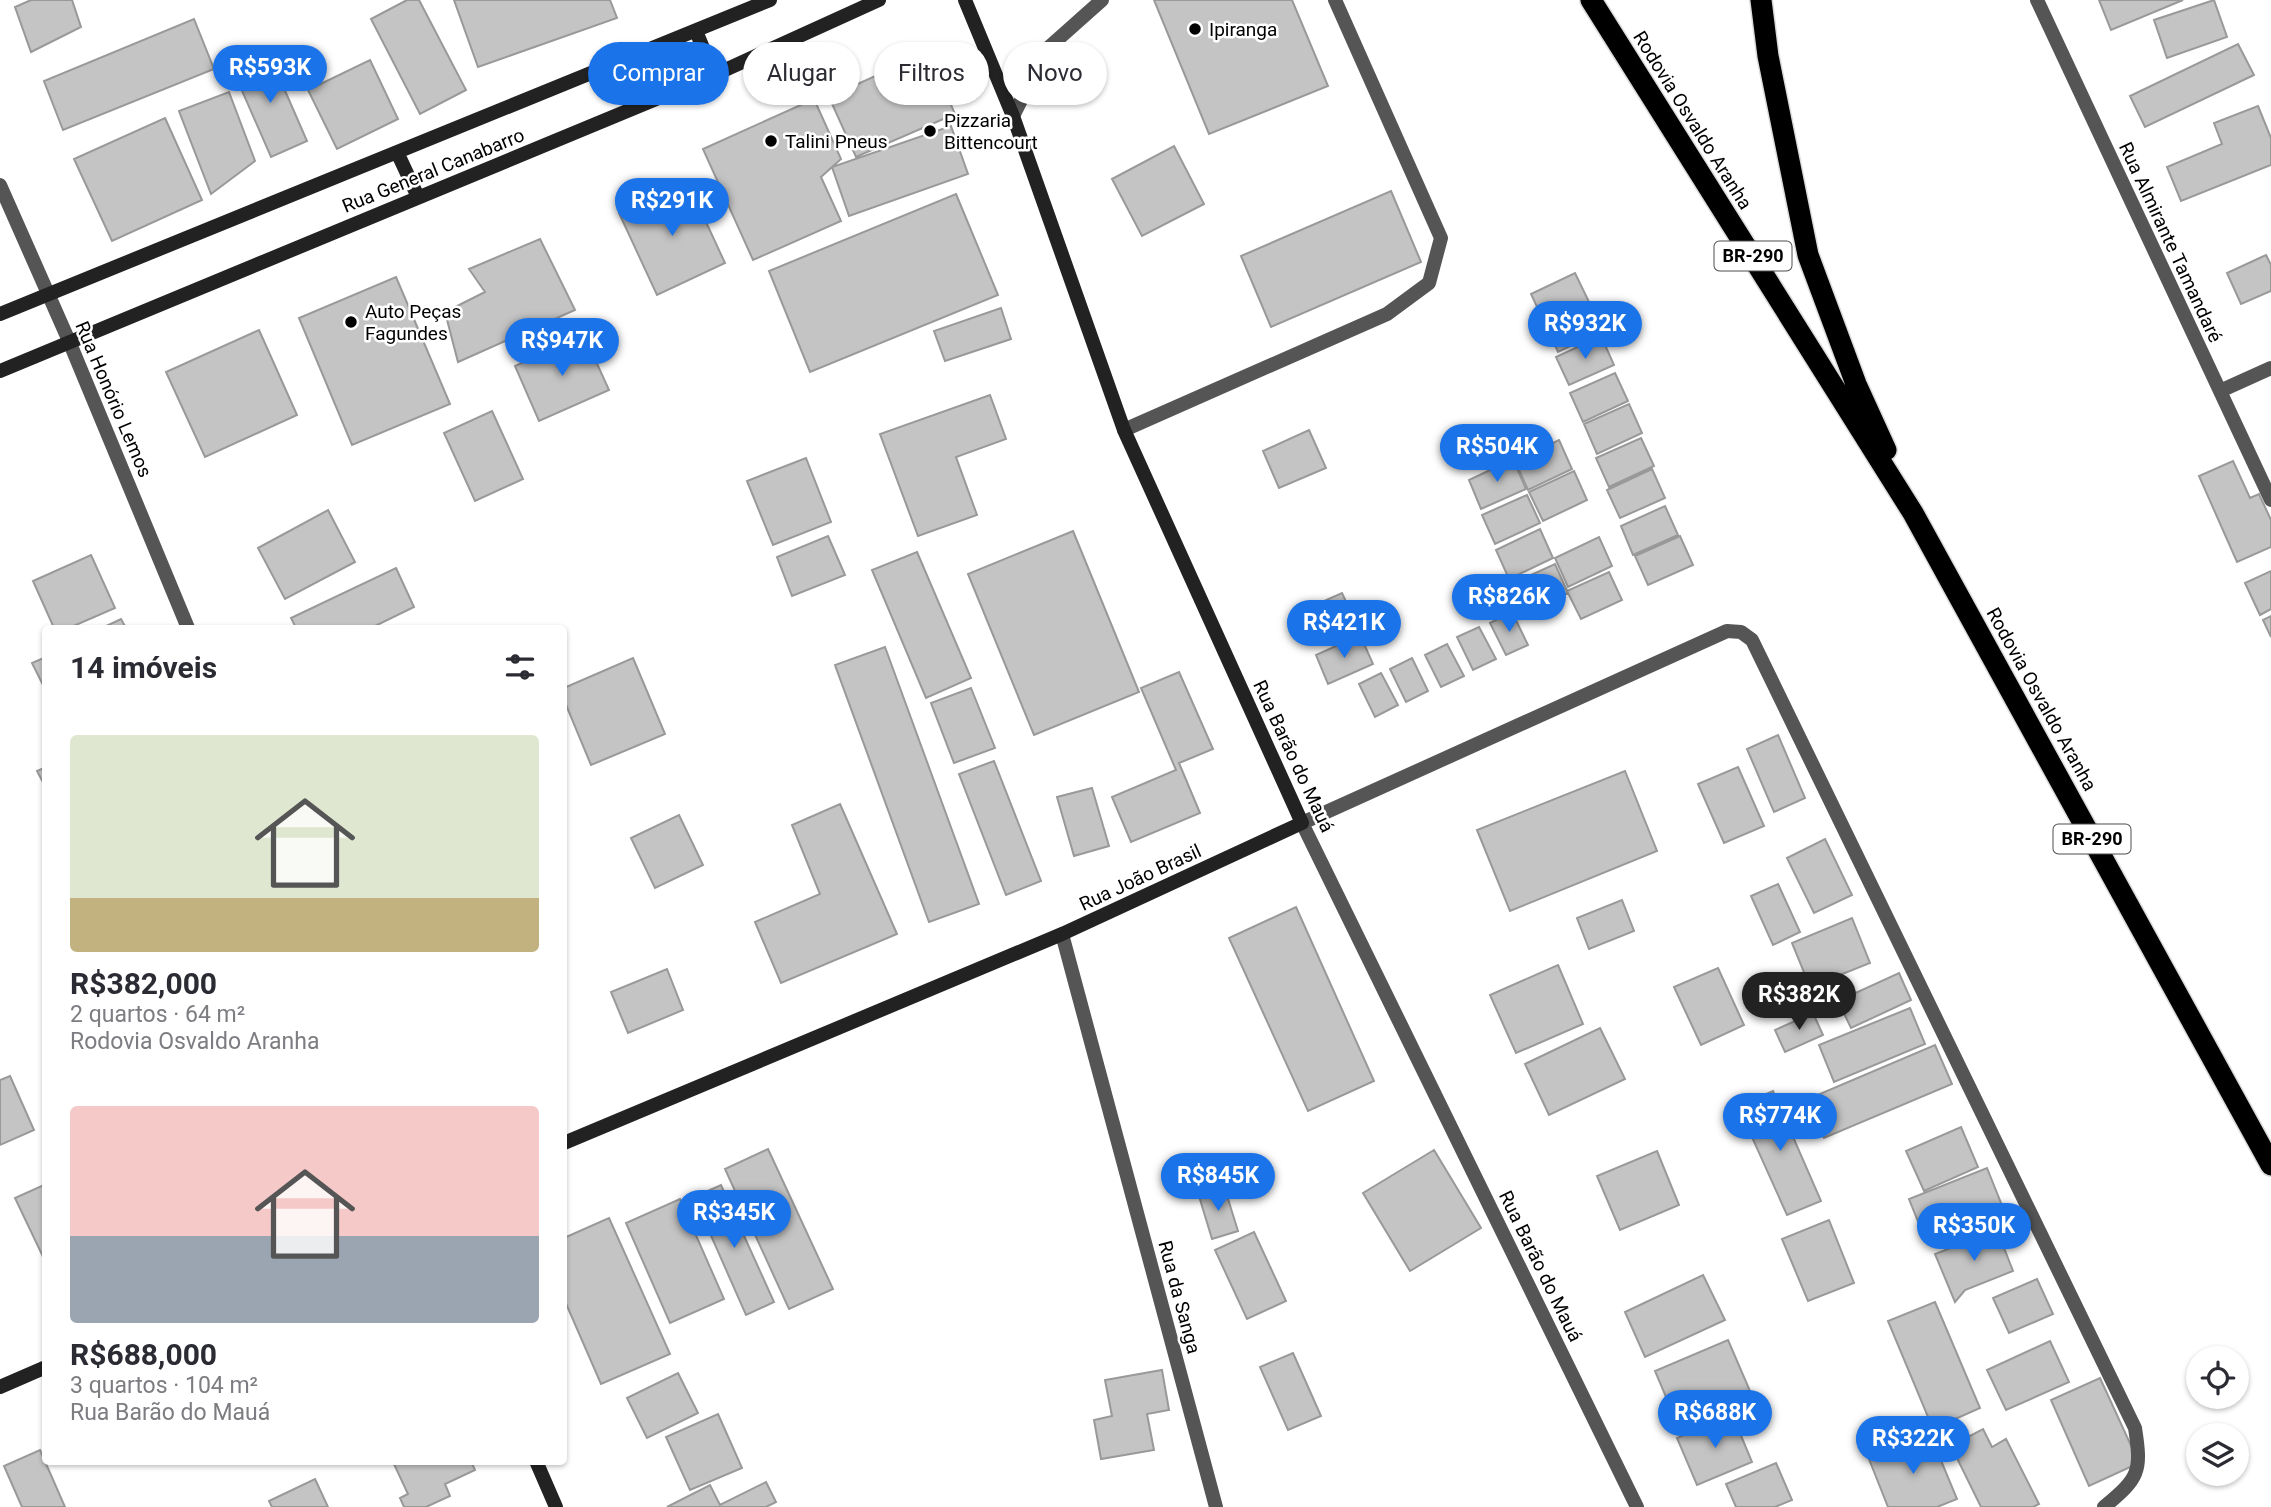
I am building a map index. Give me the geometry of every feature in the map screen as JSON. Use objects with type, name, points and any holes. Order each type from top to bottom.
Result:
[{"type":"highway","name":"Rodovia Osvaldo Aranha","points":[[1591,0],[1913,513],[2271,1165]]},
{"type":"highway","name":"Rodovia Osvaldo Aranha","points":[[1761,0],[1768,56],[1808,255],[1856,384],[1913,513]]},
{"type":"main road","name":"Rua General Canabarro","points":[[0,314],[770,0]]},
{"type":"main road","name":"Rua General Canabarro","points":[[729,68],[880,0]]},
{"type":"main road","name":"Rua Barão do Mauá","points":[[965,0],[1013,116],[1124,430],[1302,823]]},
{"type":"main road","points":[[696,31],[700,42]]},
{"type":"main road","name":"Rua General Canabarro","points":[[0,370],[641,105]]},
{"type":"main road","points":[[397,152],[418,197]]},
{"type":"main road","name":"Rua João Brasil","points":[[567,1142],[1062,934],[1302,823]]},
{"type":"main road","points":[[0,1387],[42,1369]]},
{"type":"main road","points":[[538,1465],[555,1507]]},
{"type":"street","points":[[1013,116],[1047,49],[1102,0]]},
{"type":"street","points":[[1124,430],[1387,314],[1429,284],[1441,238],[1335,0]]},
{"type":"street","name":"Rua Almirante Tamandaré","points":[[2038,0],[2271,500]]},
{"type":"street","name":"Rua Honório Lemos","points":[[0,186],[69,341],[187,625]]},
{"type":"street","points":[[2220,391],[2271,369]]},
{"type":"street","name":"Rua João Brasil","points":[[1302,823],[1727,631],[1741,632],[1752,640],[2135,1427],[2140,1461],[2129,1486],[2104,1507]]},
{"type":"street","name":"Rua Barão do Mauá","points":[[1302,823],[1637,1507]]},
{"type":"street","name":"Rua da Sanga","points":[[1062,934],[1216,1507]]},
{"type":"building","points":[[31,0],[72,0],[81,27],[31,52],[15,7]]},
{"type":"building","points":[[407,0],[419,0],[466,90],[420,114],[371,19]]},
{"type":"building","points":[[454,0],[610,0],[617,18],[478,67]]},
{"type":"building","points":[[1154,0],[1292,0],[1328,86],[1209,134]]},
{"type":"building","points":[[2099,0],[2183,0],[2111,30]]},
{"type":"building","points":[[2214,0],[2227,37],[2167,58],[2154,20]]},
{"type":"building","points":[[194,19],[214,69],[63,130],[44,81]]},
{"type":"building","points":[[2238,44],[2254,75],[2145,127],[2130,96]]},
{"type":"building","points":[[269,54],[307,141],[271,157],[233,70]]},
{"type":"building","points":[[370,60],[398,119],[337,149],[308,90]]},
{"type":"building","points":[[874,77],[874,105],[951,105],[955,114],[856,157],[833,105],[860,105],[860,83]]},
{"type":"building","points":[[229,92],[255,161],[211,194],[179,111]]},
{"type":"building","points":[[801,105],[817,105],[841,159],[821,177],[841,221],[753,260],[703,149]]},
{"type":"building","points":[[2258,106],[2271,138],[2271,165],[2181,201],[2167,167],[2222,144],[2214,123]]},
{"type":"building","points":[[165,118],[202,200],[112,241],[74,159]]},
{"type":"building","points":[[951,126],[968,174],[849,216],[832,167]]},
{"type":"building","points":[[1174,146],[1204,204],[1142,236],[1112,179]]},
{"type":"building","points":[[687,181],[725,263],[657,295],[619,213]]},
{"type":"building","points":[[1391,191],[1421,262],[1271,327],[1241,256]]},
{"type":"building","points":[[956,194],[998,295],[810,372],[769,271]]},
{"type":"building","points":[[540,239],[575,310],[458,362],[445,312],[485,292],[469,269]]},
{"type":"building","points":[[2266,255],[2271,265],[2271,291],[2241,304],[2227,273]]},
{"type":"building","points":[[1575,273],[1589,302],[1544,322],[1531,294]]},
{"type":"building","points":[[396,277],[450,404],[352,445],[299,318]]},
{"type":"building","points":[[1589,303],[1603,331],[1558,352],[1545,323]]},
{"type":"building","points":[[1001,308],[1011,339],[945,361],[934,331]]},
{"type":"building","points":[[259,330],[297,415],[205,457],[166,372]]},
{"type":"building","points":[[584,335],[609,390],[539,421],[515,366]]},
{"type":"building","points":[[1601,336],[1614,365],[1569,385],[1556,357]]},
{"type":"building","points":[[1615,373],[1628,401],[1583,422],[1570,393]]},
{"type":"building","points":[[990,395],[1006,439],[956,457],[977,515],[918,536],[880,434]]},
{"type":"building","points":[[1629,404],[1642,433],[1597,454],[1584,424]]},
{"type":"building","points":[[492,411],[523,479],[475,501],[444,433]]},
{"type":"building","points":[[1309,430],[1326,468],[1279,488],[1263,451]]},
{"type":"building","points":[[1641,438],[1654,466],[1609,487],[1596,458]]},
{"type":"building","points":[[1559,440],[1572,469],[1528,490],[1515,461]]},
{"type":"building","points":[[806,458],[831,522],[773,545],[747,481]]},
{"type":"building","points":[[1513,459],[1526,489],[1481,509],[1469,480]]},
{"type":"building","points":[[2233,461],[2250,498],[2259,494],[2271,520],[2271,547],[2237,562],[2199,476]]},
{"type":"building","points":[[1652,469],[1665,498],[1620,518],[1607,490]]},
{"type":"building","points":[[1574,471],[1587,500],[1543,521],[1529,492]]},
{"type":"building","points":[[1527,495],[1540,523],[1495,544],[1482,515]]},
{"type":"building","points":[[1665,506],[1678,535],[1633,555],[1621,526]]},
{"type":"building","points":[[328,510],[355,562],[285,599],[258,548]]},
{"type":"building","points":[[1540,529],[1553,558],[1509,579],[1496,550]]},
{"type":"building","points":[[1073,531],[1139,692],[1034,735],[968,574]]},
{"type":"building","points":[[828,536],[845,575],[792,596],[777,557]]},
{"type":"building","points":[[1680,536],[1693,565],[1648,585],[1635,556]]},
{"type":"building","points":[[1599,537],[1612,566],[1568,587],[1555,558]]},
{"type":"building","points":[[917,552],[971,678],[926,698],[872,570]]},
{"type":"building","points":[[91,555],[115,608],[76,625],[53,625],[33,581]]},
{"type":"building","points":[[1555,564],[1568,593],[1524,614],[1511,584]]},
{"type":"building","points":[[396,568],[414,607],[377,625],[294,625],[291,618]]},
{"type":"building","points":[[2271,571],[2271,609],[2260,615],[2245,583]]},
{"type":"building","points":[[1609,572],[1622,600],[1581,619],[1567,591]]},
{"type":"building","points":[[1342,593],[1355,621],[1310,642],[1297,613]]},
{"type":"building","points":[[1512,612],[1528,645],[1506,655],[1490,623]]},
{"type":"building","points":[[2271,616],[2271,637],[2263,620]]},
{"type":"building","points":[[121,619],[124,625],[108,625]]},
{"type":"building","points":[[1479,627],[1496,659],[1473,670],[1457,637]]},
{"type":"building","points":[[1360,635],[1373,664],[1328,684],[1316,655]]},
{"type":"building","points":[[1447,644],[1464,676],[1441,687],[1425,655]]},
{"type":"building","points":[[885,647],[979,904],[929,922],[835,665]]},
{"type":"building","points":[[633,658],[665,734],[591,765],[567,707],[567,687]]},
{"type":"building","points":[[1412,658],[1428,691],[1406,702],[1390,669]]},
{"type":"building","points":[[42,659],[42,683],[32,663]]},
{"type":"building","points":[[1179,672],[1213,749],[1179,763],[1200,813],[1131,842],[1112,797],[1176,770],[1141,688]]},
{"type":"building","points":[[1381,673],[1398,705],[1375,717],[1359,684]]},
{"type":"building","points":[[971,688],[995,748],[954,763],[931,703]]},
{"type":"building","points":[[1778,735],[1805,798],[1774,812],[1747,749]]},
{"type":"building","points":[[994,761],[1041,881],[1006,895],[959,774]]},
{"type":"building","points":[[1738,767],[1764,826],[1724,843],[1698,784]]},
{"type":"building","points":[[1625,771],[1657,851],[1510,911],[1477,830]]},
{"type":"building","points":[[1092,788],[1109,846],[1074,856],[1057,797]]},
{"type":"building","points":[[840,804],[897,934],[781,983],[755,922],[820,894],[792,825]]},
{"type":"building","points":[[679,815],[703,865],[655,888],[631,838]]},
{"type":"building","points":[[1825,839],[1852,895],[1814,913],[1787,858]]},
{"type":"building","points":[[1778,884],[1800,932],[1773,945],[1751,896]]},
{"type":"building","points":[[1622,900],[1634,931],[1589,949],[1577,918]]},
{"type":"building","points":[[1296,907],[1374,1081],[1308,1111],[1229,938]]},
{"type":"building","points":[[1852,918],[1870,963],[1810,987],[1792,943]]},
{"type":"building","points":[[1558,965],[1583,1024],[1516,1053],[1490,995]]},
{"type":"building","points":[[1718,968],[1744,1025],[1701,1045],[1674,987]]},
{"type":"building","points":[[667,969],[683,1010],[628,1033],[611,992]]},
{"type":"building","points":[[1899,973],[1911,1000],[1851,1028],[1838,1001]]},
{"type":"building","points":[[1910,1008],[1925,1044],[1834,1082],[1819,1045]]},
{"type":"building","points":[[1813,1013],[1823,1035],[1785,1052],[1775,1030]]},
{"type":"building","points":[[1600,1028],[1625,1079],[1549,1115],[1525,1064]]},
{"type":"building","points":[[1935,1045],[1952,1084],[1824,1138],[1808,1099]]},
{"type":"building","points":[[10,1076],[34,1130],[0,1145],[0,1080]]},
{"type":"building","points":[[1773,1091],[1821,1201],[1787,1215],[1738,1106]]},
{"type":"building","points":[[1961,1127],[1978,1167],[1924,1191],[1906,1151]]},
{"type":"building","points":[[768,1149],[833,1289],[789,1309],[725,1169]]},
{"type":"building","points":[[1434,1150],[1481,1228],[1410,1271],[1363,1193]]},
{"type":"building","points":[[1657,1151],[1679,1205],[1620,1230],[1597,1176]]},
{"type":"building","points":[[1987,1168],[2003,1208],[1925,1239],[1909,1199]]},
{"type":"building","points":[[721,1185],[774,1302],[746,1315],[694,1197]]},
{"type":"building","points":[[42,1186],[42,1255],[15,1198]]},
{"type":"building","points":[[1224,1186],[1238,1231],[1212,1239],[1199,1196]]},
{"type":"building","points":[[680,1199],[724,1299],[670,1323],[626,1223]]},
{"type":"building","points":[[609,1218],[670,1354],[601,1384],[567,1306],[567,1237]]},
{"type":"building","points":[[1829,1220],[1854,1283],[1808,1301],[1782,1239]]},
{"type":"building","points":[[1997,1230],[2013,1271],[1965,1290],[1955,1302],[1935,1254]]},
{"type":"building","points":[[1254,1232],[1286,1301],[1247,1319],[1215,1250]]},
{"type":"building","points":[[1703,1275],[1725,1320],[1645,1357],[1625,1312]]},
{"type":"building","points":[[2037,1279],[2053,1314],[2009,1333],[1993,1298]]},
{"type":"building","points":[[1935,1302],[1980,1408],[1933,1429],[1888,1321]]},
{"type":"building","points":[[1728,1340],[1753,1398],[1680,1430],[1655,1371]]},
{"type":"building","points":[[2050,1341],[2069,1382],[2006,1410],[1987,1370]]},
{"type":"building","points":[[1293,1353],[1321,1416],[1288,1430],[1260,1367]]},
{"type":"building","points":[[1162,1370],[1169,1410],[1147,1414],[1154,1450],[1101,1459],[1094,1420],[1112,1416],[1105,1380]]},
{"type":"building","points":[[678,1373],[698,1413],[647,1438],[627,1398]]},
{"type":"building","points":[[2100,1378],[2139,1463],[2089,1486],[2051,1400]]},
{"type":"building","points":[[718,1414],[742,1468],[690,1490],[666,1437]]},
{"type":"building","points":[[1732,1414],[1752,1462],[1697,1485],[1677,1438]]},
{"type":"building","points":[[1983,1429],[1992,1447],[2006,1439],[2039,1504],[2033,1507],[1981,1507],[1951,1446]]},
{"type":"building","points":[[1930,1434],[1957,1499],[1937,1507],[1888,1507],[1869,1459]]},
{"type":"building","points":[[40,1450],[42,1465],[47,1465],[65,1507],[22,1507],[4,1466]]},
{"type":"building","points":[[1776,1463],[1792,1500],[1775,1507],[1736,1507],[1726,1484]]},
{"type":"building","points":[[394,1465],[473,1465],[475,1470],[445,1484],[450,1496],[426,1507],[404,1507],[400,1498],[408,1494]]},
{"type":"building","points":[[315,1479],[328,1507],[272,1507],[269,1501]]},
{"type":"building","points":[[766,1482],[776,1502],[766,1507],[667,1507],[710,1485],[720,1505]]},
{"type":"place","name":"Ipiranga","points":[[1195,29]]},
{"type":"place","name":"Pizzaria Bittencourt","points":[[930,131]]},
{"type":"place","name":"Talini Pneus","points":[[771,141]]},
{"type":"place","name":"Auto Peças Fagundes","points":[[351,322]]}]
